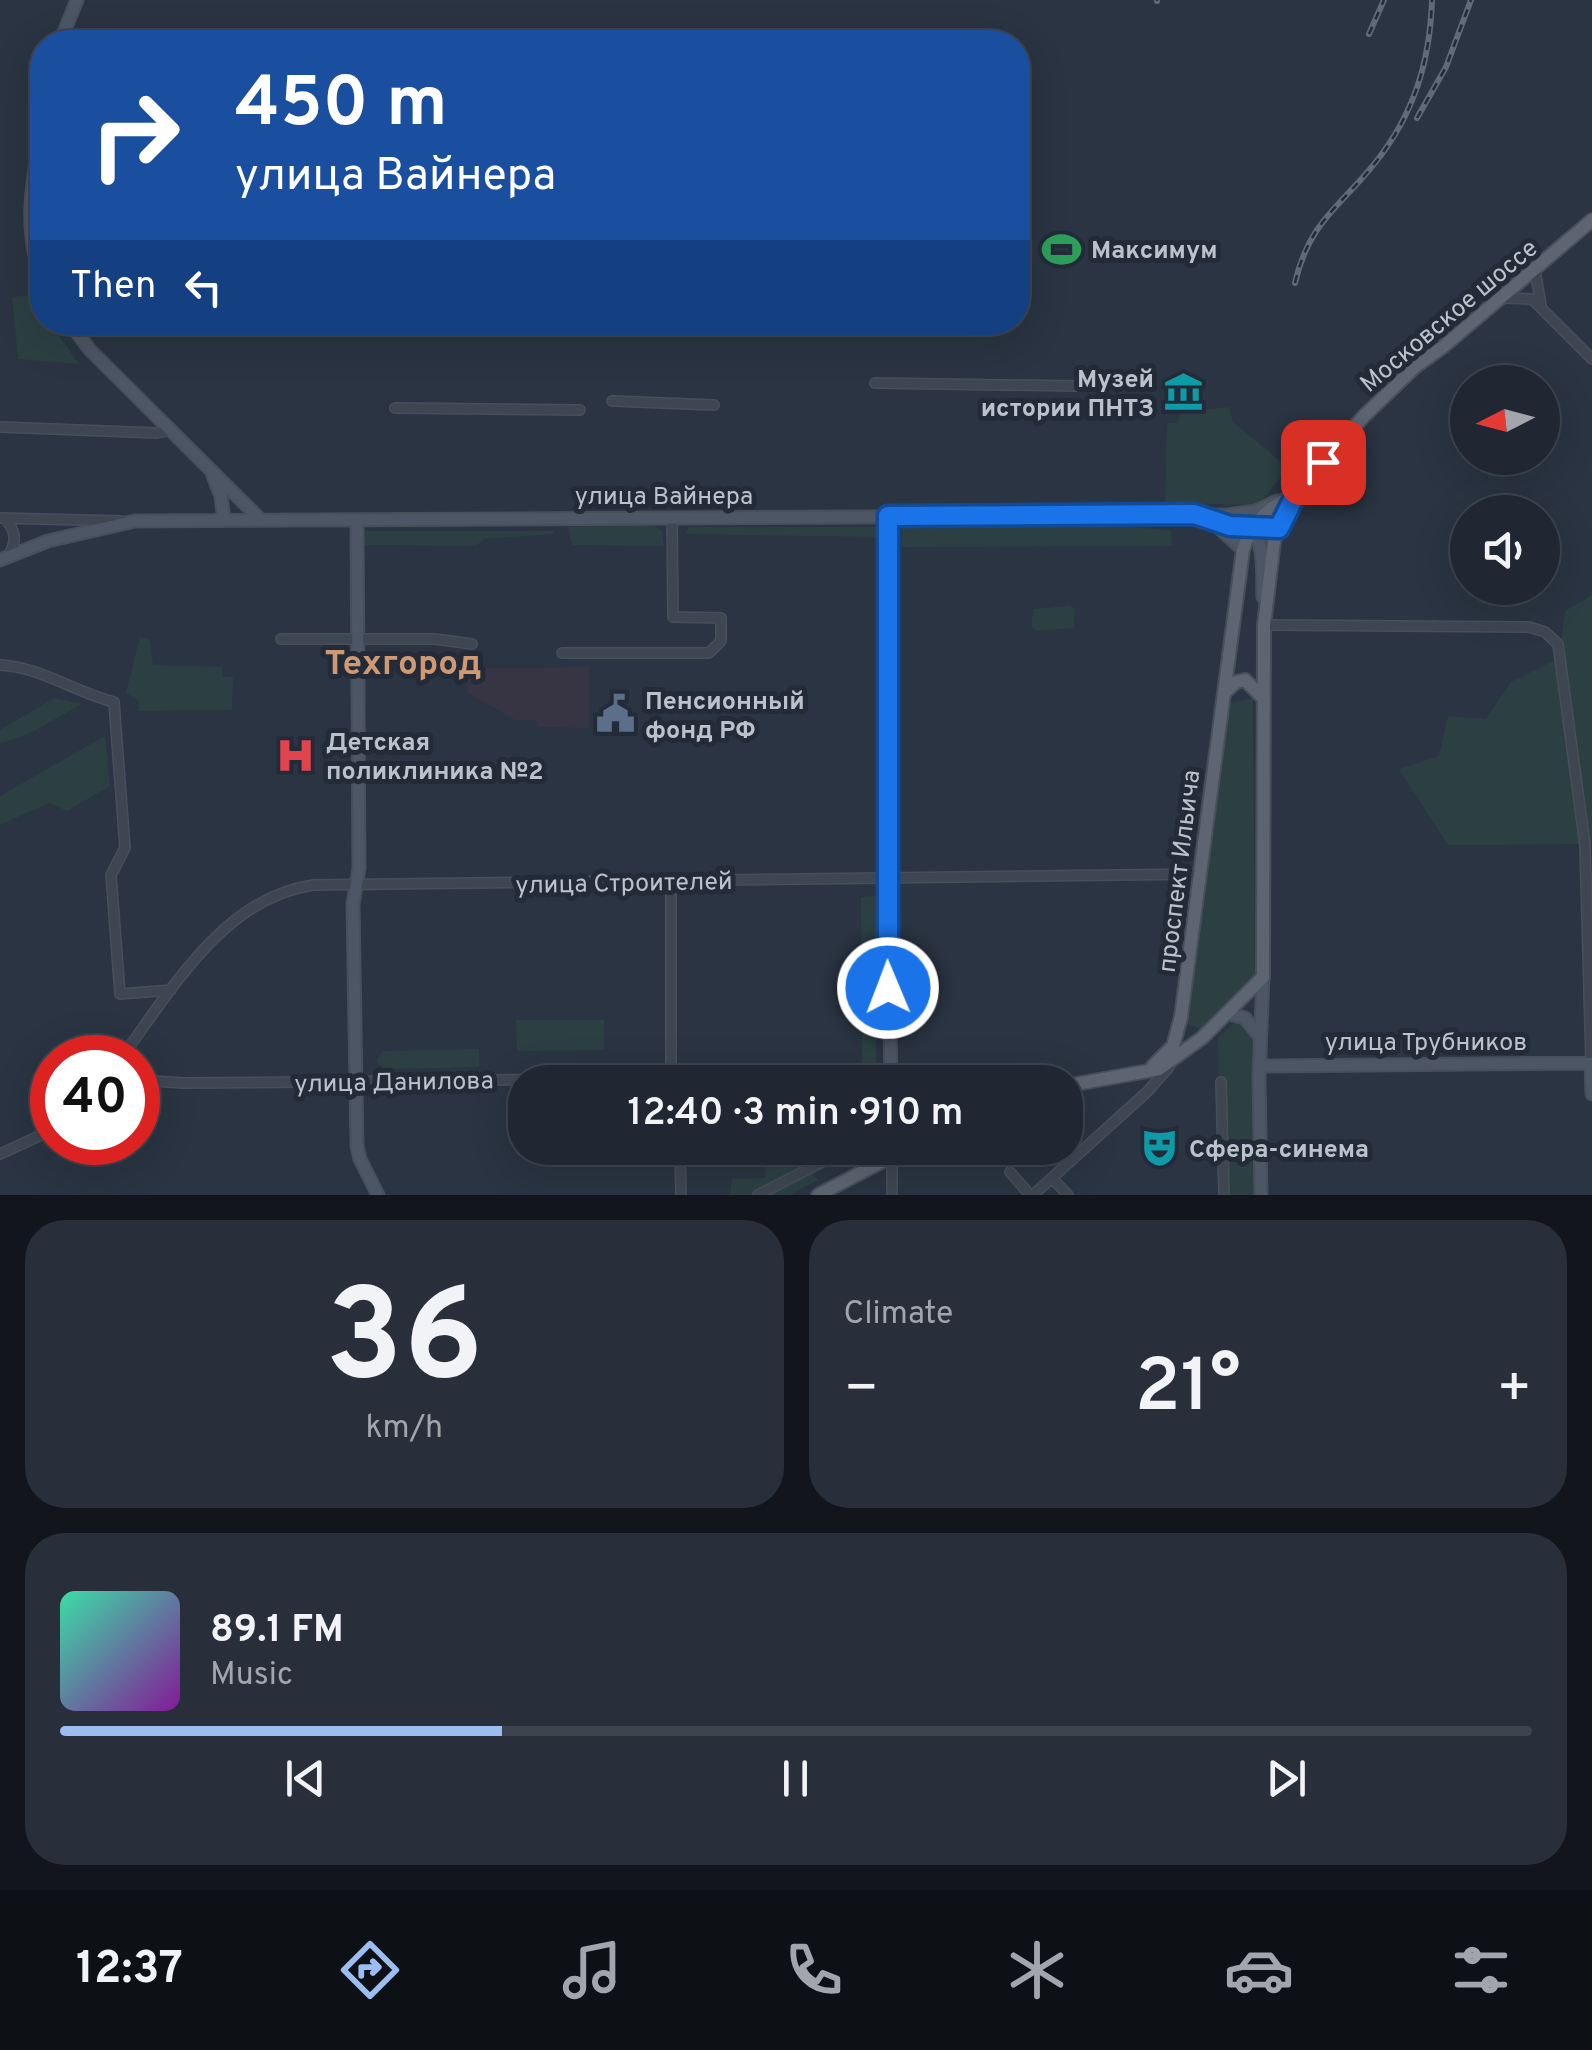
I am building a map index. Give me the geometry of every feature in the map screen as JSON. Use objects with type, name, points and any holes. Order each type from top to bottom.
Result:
[{"type":"main road","name":"Московское шоссе","points":[[1297,492],[1364,416],[1415,367],[1592,220]]},
{"type":"main road","name":"проспект Ильича","points":[[1182,1017],[1243,550],[1252,527],[1267,510],[1297,492]]},
{"type":"main road","points":[[1083,1083],[1142,1074],[1176,1059],[1229,1014],[1263,977],[1264,621],[1279,528],[1297,492]]},
{"type":"main road","points":[[1223,696],[1236,682],[1245,680],[1263,700]]},
{"type":"main road","points":[[1182,1017],[1184,1031],[1202,1038]]},
{"type":"main road","points":[[1142,1074],[1173,1046],[1182,1017]]},
{"type":"main road","points":[[818,1195],[868,1165]]},
{"type":"street","points":[[65,30],[77,0]]},
{"type":"street","points":[[1535,270],[1540,305]]},
{"type":"street","points":[[1502,298],[1518,296],[1540,305],[1592,359]]},
{"type":"street","points":[[79,335],[261,520]]},
{"type":"street","points":[[875,383],[1076,386]]},
{"type":"street","points":[[612,401],[714,405]]},
{"type":"street","points":[[396,408],[580,410]]},
{"type":"street","points":[[0,427],[156,433],[170,430]]},
{"type":"street","points":[[211,472],[221,496],[224,520]]},
{"type":"street","name":"улица Вайнера","points":[[2,518],[135,521],[1199,516],[1256,511],[1297,492]]},
{"type":"street","points":[[1228,515],[1252,527],[1261,544],[1264,621],[1529,626],[1545,632],[1558,644],[1585,845],[1592,1094]]},
{"type":"street","points":[[888,516],[891,1065]]},
{"type":"street","points":[[1199,516],[1231,536],[1243,550]]},
{"type":"street","name":"улица Вайнера","points":[[1199,516],[1230,526],[1279,528]]},
{"type":"street","points":[[562,653],[709,653],[721,641],[721,618],[672,618],[672,517]]},
{"type":"street","points":[[2,518],[16,536],[5,558]]},
{"type":"street","points":[[357,520],[354,1082],[358,1152],[378,1195]]},
{"type":"street","name":"улица Вайнера","points":[[5,558],[48,541],[135,521]]},
{"type":"street","points":[[281,639],[434,640],[472,644]]},
{"type":"street","points":[[0,665],[40,671],[74,690],[114,702],[126,848],[110,875],[120,994],[171,990]]},
{"type":"street","name":"улица Строителей","points":[[138,1035],[219,935],[273,896],[302,886],[1200,874]]},
{"type":"street","points":[[671,882],[674,1065]]},
{"type":"street","points":[[666,894],[673,1065]]},
{"type":"street","points":[[1261,1195],[1259,1066],[1263,977]]},
{"type":"street","points":[[1229,1014],[1245,1018],[1260,1038]]},
{"type":"street","points":[[1010,1172],[1031,1195],[1148,1091],[1176,1059]]},
{"type":"street","name":"улица Трубников","points":[[1259,1066],[1592,1063]]},
{"type":"street","name":"улица Данилова","points":[[160,1081],[508,1081]]},
{"type":"street","points":[[1221,1082],[1224,1195]]},
{"type":"street","points":[[0,1154],[30,1140]]},
{"type":"street","points":[[680,1165],[681,1195]]},
{"type":"street","points":[[758,1195],[815,1165]]},
{"type":"street","points":[[892,1165],[892,1195]]},
{"type":"street","points":[[1052,1178],[1068,1195]]},
{"type":"shaded area","points":[[589,667],[589,728],[539,727],[538,720],[515,720],[468,693],[468,675],[474,668]]},
{"type":"green space","points":[[30,295],[30,335],[58,335],[79,364],[18,359],[12,297]]},
{"type":"green space","points":[[1229,407],[1233,422],[1288,468],[1258,505],[1165,503],[1167,423],[1176,423],[1181,413]]},
{"type":"green space","points":[[652,524],[662,531],[664,546],[572,545],[568,527]]},
{"type":"green space","points":[[1117,526],[1171,530],[1172,546],[902,547],[902,527]]},
{"type":"green space","points":[[689,527],[877,527],[878,537],[685,534]]},
{"type":"green space","points":[[365,531],[554,534],[484,539],[476,546],[364,545]]},
{"type":"green space","points":[[1592,595],[1592,844],[1448,845],[1399,769],[1439,756],[1448,716],[1486,719],[1511,682],[1559,658],[1565,611]]},
{"type":"green space","points":[[1034,609],[1075,609],[1074,628],[1035,631],[1031,625]]},
{"type":"green space","points":[[140,637],[150,640],[153,665],[222,667],[222,677],[233,677],[232,710],[138,711],[139,701],[126,693]]},
{"type":"green space","points":[[54,698],[82,704],[30,733],[0,744],[0,730]]},
{"type":"green space","points":[[1253,698],[1255,977],[1201,1029],[1187,1024],[1229,703]]},
{"type":"green space","points":[[105,736],[110,786],[67,811],[49,803],[0,825],[0,796]]},
{"type":"green space","points":[[876,896],[876,1065],[862,1065],[861,897]]},
{"type":"green space","points":[[516,1020],[604,1020],[604,1050],[517,1051]]},
{"type":"green space","points":[[1235,1022],[1244,1022],[1255,1038],[1258,1195],[1221,1195],[1218,1038]]},
{"type":"green space","points":[[479,1049],[479,1067],[383,1069],[376,1061],[383,1051]]},
{"type":"green space","points":[[766,1165],[804,1165],[818,1180],[790,1195],[719,1195],[730,1194],[732,1179],[765,1178]]},
{"type":"railway","points":[[1369,34],[1384,0]]},
{"type":"railway","points":[[1295,283],[1317,230],[1375,163],[1410,106],[1428,45],[1432,0]]},
{"type":"railway","points":[[1417,118],[1446,67],[1471,0]]},
{"type":"place","name":"Максимум","points":[[1061,249]]},
{"type":"place","name":"Музей истории ПНТЗ","points":[[1184,392]]},
{"type":"place","name":"Пенсионный фонд РФ","points":[[615,714]]},
{"type":"place","name":"Детская поликлиника №2","points":[[296,755]]},
{"type":"place","name":"Сфера-синема","points":[[1159,1148]]},
{"type":"district","name":"Техгород","points":[[403,662]]},
{"type":"route","points":[[888,988],[888,516],[1194,514],[1230,526],[1279,528],[1297,492],[1323,462]]}]
